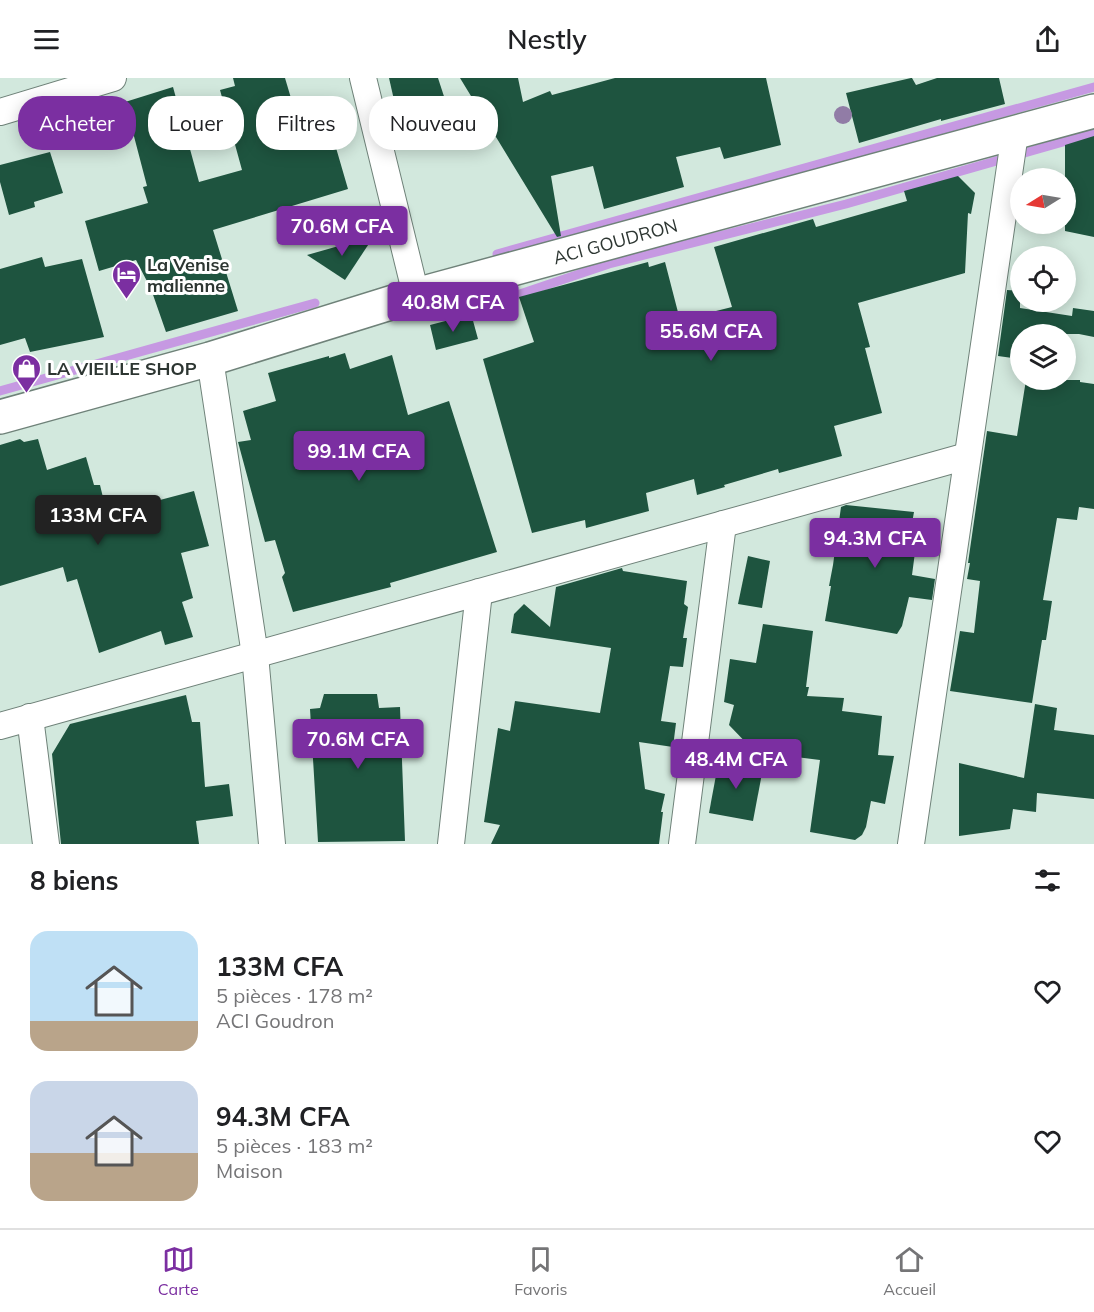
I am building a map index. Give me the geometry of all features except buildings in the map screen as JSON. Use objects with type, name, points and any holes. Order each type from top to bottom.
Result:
[{"type":"street","points":[[0,112],[61,86],[113,78]]},
{"type":"street","points":[[363,78],[416,295]]},
{"type":"street","name":"ACI GOUDRON","points":[[0,417],[210,359],[416,295],[1094,111]]},
{"type":"street","points":[[911,844],[1015,133]]},
{"type":"street","points":[[210,359],[255,655],[272,844]]},
{"type":"street","points":[[0,726],[968,456]]},
{"type":"street","points":[[682,844],[723,524]]},
{"type":"street","points":[[451,844],[479,592]]},
{"type":"street","points":[[30,717],[46,844]]},
{"type":"waterway","points":[[497,254],[1094,87]]},
{"type":"waterway","points":[[502,300],[609,264],[846,204],[1094,133]]},
{"type":"waterway","points":[[0,391],[315,303]]},
{"type":"place","name":"La Venise malienne","points":[[126,300]]},
{"type":"place","name":"LA VIEILLE SHOP","points":[[26,394]]}]
